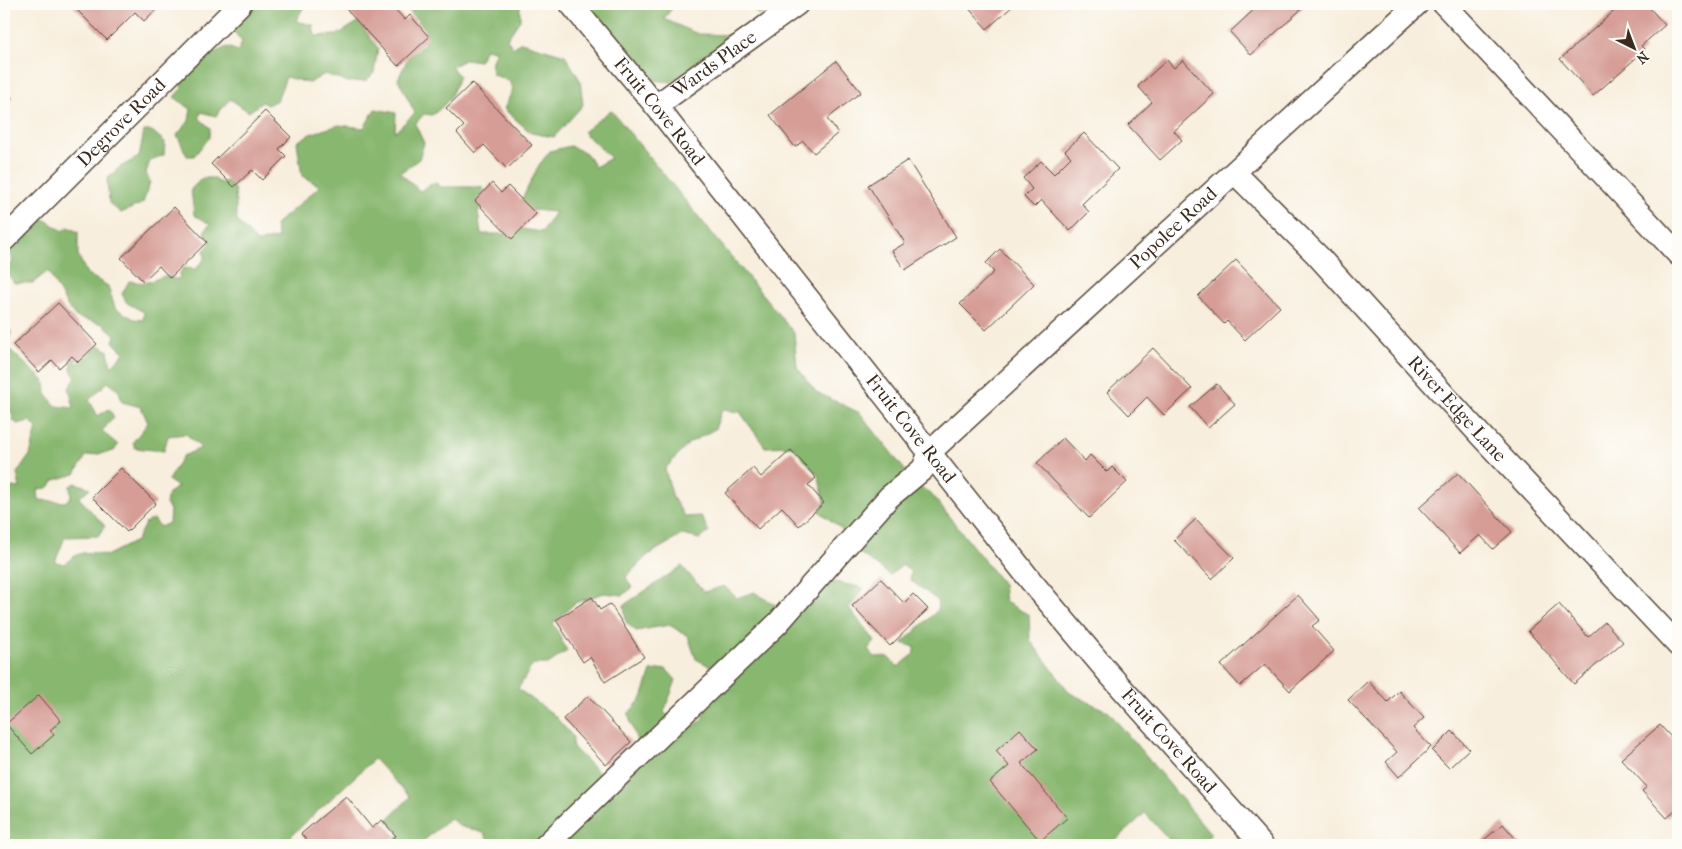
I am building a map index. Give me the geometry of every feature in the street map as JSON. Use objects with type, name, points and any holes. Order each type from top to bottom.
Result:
[{"type":"street","name":"Degrove Road","points":[[4,240],[240,4]]},
{"type":"street","name":"Fruit Cove Road","points":[[571,4],[656,106],[1031,581],[1110,675],[1262,845]]},
{"type":"street","name":"Wards Place","points":[[656,106],[797,4]]},
{"type":"street","name":"Popolee Road","points":[[546,845],[778,623],[889,497],[923,469],[930,452],[1417,4]]},
{"type":"street","points":[[1444,4],[1678,254]]},
{"type":"street","name":"River Edge Lane","points":[[1235,173],[1317,255],[1477,432],[1678,645]]},
{"type":"green space","points":[[257,4],[302,4],[303,8],[296,21],[313,25],[315,36],[337,35],[358,22],[378,48],[374,73],[366,81],[348,82],[325,74],[309,83],[286,77],[277,100],[267,105],[262,102],[249,112],[230,99],[216,116],[201,112],[199,118],[210,128],[209,138],[194,156],[187,156],[177,135],[189,121],[191,109],[174,97],[182,88],[179,82],[207,56],[227,47],[238,51],[242,42],[232,29]]},
{"type":"green space","points":[[403,4],[520,4],[520,20],[507,39],[513,48],[521,42],[565,55],[580,80],[583,105],[554,137],[531,133],[504,109],[513,89],[509,81],[492,74],[491,64],[496,50],[486,49],[479,61],[466,59],[451,67],[459,75],[452,93],[438,111],[432,115],[424,114],[415,124],[424,143],[419,159],[400,173],[420,191],[435,182],[441,187],[482,187],[487,199],[478,211],[481,234],[504,234],[514,228],[542,232],[555,212],[522,209],[521,201],[539,165],[550,151],[570,146],[586,153],[595,167],[611,158],[583,132],[611,110],[794,333],[797,367],[816,392],[860,413],[915,483],[931,494],[1003,584],[1005,602],[1029,615],[1030,640],[1070,693],[1109,712],[1211,834],[1201,845],[1174,845],[1145,813],[1111,845],[487,845],[489,842],[484,833],[459,826],[450,818],[419,845],[392,845],[400,834],[387,820],[410,797],[374,759],[293,834],[285,845],[4,845],[4,486],[20,488],[17,473],[30,455],[37,428],[30,421],[17,424],[13,420],[12,412],[4,409],[4,320],[11,332],[7,347],[45,382],[46,394],[56,406],[74,408],[69,388],[76,378],[71,370],[73,358],[78,364],[99,345],[108,351],[111,367],[124,353],[113,342],[115,335],[103,324],[76,317],[68,307],[48,271],[33,283],[14,283],[6,271],[13,260],[8,253],[42,218],[63,231],[68,227],[78,232],[78,255],[87,274],[108,286],[115,308],[134,319],[143,320],[144,312],[127,303],[122,294],[129,281],[144,283],[165,276],[175,279],[181,278],[179,275],[183,268],[196,269],[205,258],[204,251],[211,242],[204,232],[210,224],[194,215],[191,189],[202,178],[214,178],[220,183],[227,181],[235,190],[237,221],[257,242],[278,238],[275,225],[320,186],[302,176],[297,142],[310,134],[339,125],[364,128],[375,109],[396,113],[395,132],[415,113],[398,79],[408,58],[425,43],[421,36],[426,30]],"holes":[[[108,382],[119,391],[122,402],[141,407],[148,423],[133,442],[135,448],[164,451],[168,436],[186,434],[201,448],[183,456],[168,480],[178,487],[168,493],[166,504],[170,510],[169,523],[160,527],[154,519],[146,522],[136,541],[106,556],[89,552],[74,556],[65,564],[55,562],[65,537],[98,536],[105,526],[79,498],[90,488],[76,483],[70,486],[71,497],[65,502],[39,500],[38,489],[48,488],[55,480],[75,474],[86,456],[114,451],[118,445],[102,431],[114,417],[109,409],[98,416],[89,400]],[[722,410],[740,412],[765,447],[792,446],[818,475],[825,502],[819,511],[845,532],[854,549],[890,575],[903,565],[911,572],[910,580],[937,600],[938,610],[902,643],[915,647],[913,655],[898,667],[888,657],[875,657],[868,649],[875,641],[849,608],[864,588],[835,582],[779,607],[754,592],[737,598],[724,586],[704,592],[682,566],[624,605],[626,622],[636,631],[669,625],[688,636],[696,659],[717,670],[702,720],[681,734],[664,712],[676,680],[666,669],[651,671],[642,698],[628,714],[637,741],[601,775],[572,746],[573,737],[553,714],[518,689],[533,664],[548,664],[567,651],[553,623],[575,603],[604,593],[623,595],[632,588],[626,577],[648,555],[682,535],[700,539],[709,532],[701,516],[685,517],[673,498],[665,469],[689,443],[715,429]]]},
{"type":"green space","points":[[587,4],[675,4],[664,19],[698,34],[733,35],[672,82],[649,80]]},
{"type":"green space","points":[[749,4],[776,4],[759,16]]},
{"type":"green space","points":[[144,131],[152,131],[165,142],[164,155],[150,160],[146,173],[150,182],[143,203],[121,213],[109,203],[107,179],[120,167],[139,157]]},
{"type":"building","points":[[71,4],[162,4],[144,21],[135,12],[107,40]]},
{"type":"building","points":[[350,4],[382,4],[385,7],[390,4],[405,20],[410,15],[429,37],[398,66],[345,8]]},
{"type":"building","points":[[965,4],[1015,4],[987,29]]},
{"type":"building","points":[[1260,4],[1307,4],[1251,55],[1230,32]]},
{"type":"building","points":[[1622,4],[1646,4],[1665,25],[1641,46],[1645,50],[1593,96],[1560,59]]},
{"type":"building","points":[[1167,60],[1174,68],[1183,60],[1214,94],[1174,131],[1182,140],[1160,160],[1128,125],[1152,102],[1138,86]]},
{"type":"building","points":[[836,61],[861,92],[827,119],[838,133],[814,153],[803,141],[795,147],[770,115]]},
{"type":"building","points":[[472,83],[532,145],[507,169],[484,145],[475,153],[457,133],[464,126],[446,108]]},
{"type":"building","points":[[4,89],[12,98],[4,106]]},
{"type":"building","points":[[265,111],[291,137],[279,149],[286,156],[262,180],[252,170],[234,187],[211,164]]},
{"type":"building","points":[[1084,133],[1118,169],[1082,204],[1089,212],[1070,231],[1041,200],[1034,207],[1024,197],[1032,189],[1023,178],[1041,161],[1054,174],[1071,157],[1065,151]]},
{"type":"building","points":[[908,160],[956,237],[905,270],[892,251],[905,243],[868,185]]},
{"type":"building","points":[[492,183],[501,193],[508,186],[536,214],[512,239],[475,201]]},
{"type":"building","points":[[174,207],[207,242],[170,278],[159,266],[143,281],[121,258]]},
{"type":"building","points":[[1000,249],[1034,284],[986,330],[960,304],[994,272],[986,263]]},
{"type":"building","points":[[1236,260],[1280,307],[1245,340],[1227,321],[1224,324],[1198,296]]},
{"type":"building","points":[[58,303],[97,344],[78,362],[72,356],[59,368],[52,360],[39,372],[13,345]]},
{"type":"building","points":[[1153,348],[1192,389],[1164,415],[1147,397],[1129,415],[1107,392]]},
{"type":"building","points":[[1217,384],[1235,404],[1208,428],[1190,407]]},
{"type":"building","points":[[1063,438],[1085,461],[1090,455],[1107,472],[1112,467],[1127,482],[1089,518],[1037,463]]},
{"type":"building","points":[[791,450],[816,478],[808,485],[824,503],[799,526],[782,507],[758,529],[725,493],[753,468],[761,477]]},
{"type":"building","points":[[121,468],[156,503],[127,532],[92,497]]},
{"type":"building","points":[[1458,473],[1512,532],[1493,549],[1480,535],[1460,553],[1419,508]]},
{"type":"building","points":[[1196,519],[1234,558],[1212,579],[1174,540]]},
{"type":"building","points":[[881,579],[904,603],[913,594],[928,609],[890,646],[852,606]]},
{"type":"building","points":[[1298,595],[1320,620],[1312,626],[1334,651],[1290,691],[1265,664],[1240,686],[1221,665]]},
{"type":"building","points":[[592,597],[600,610],[610,604],[644,657],[605,682],[590,657],[583,662],[556,620]]},
{"type":"building","points":[[1559,604],[1588,637],[1605,622],[1623,642],[1574,684],[1528,631]]},
{"type":"building","points":[[1368,681],[1388,702],[1399,691],[1424,718],[1413,728],[1431,747],[1399,777],[1386,762],[1397,752],[1348,700]]},
{"type":"building","points":[[39,695],[61,721],[50,730],[54,735],[32,754],[6,724]]},
{"type":"building","points":[[588,696],[631,742],[606,765],[563,719]]},
{"type":"building","points":[[1660,725],[1678,745],[1678,808],[1667,818],[1642,791],[1647,787],[1621,759]]},
{"type":"building","points":[[1020,729],[1038,749],[1021,763],[1067,818],[1040,841],[990,782],[1009,766],[996,751]]},
{"type":"building","points":[[1452,731],[1469,749],[1449,768],[1432,751]]},
{"type":"building","points":[[346,796],[372,828],[382,820],[396,836],[385,845],[311,845],[301,834]]},
{"type":"building","points":[[1503,824],[1521,845],[1478,845]]}]
